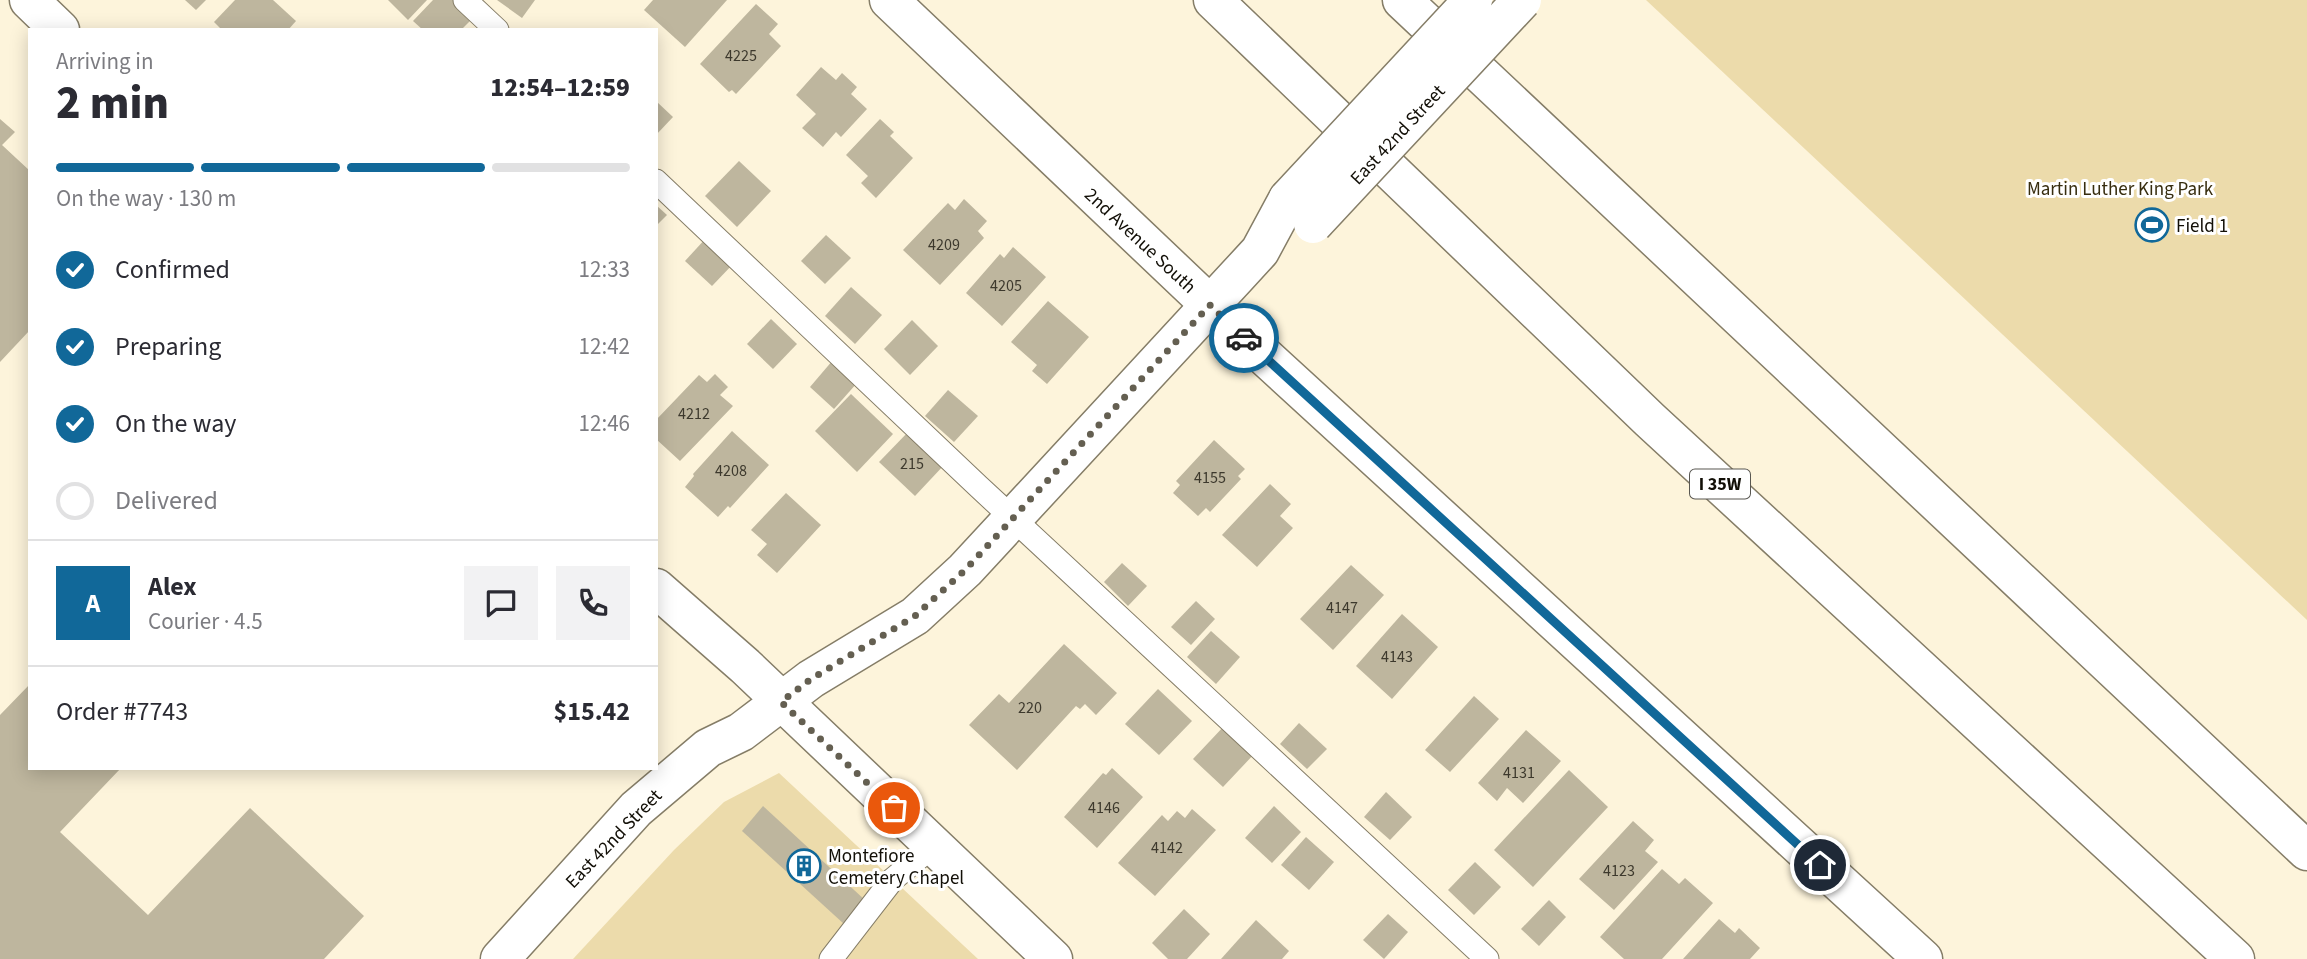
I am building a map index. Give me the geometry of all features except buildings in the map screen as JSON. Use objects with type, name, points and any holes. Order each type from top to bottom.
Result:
[{"type":"main road","points":[[29,0],[58,28]]},
{"type":"main road","name":"2nd Avenue South","points":[[889,0],[1210,305],[1923,959]]},
{"type":"main road","name":"I 35W","points":[[1213,0],[1650,420],[2235,959]]},
{"type":"main road","points":[[1402,0],[2307,851]]},
{"type":"main road","name":"East 42nd Street","points":[[1301,211],[1473,0]]},
{"type":"main road","name":"East 42nd Street","points":[[500,959],[636,809],[708,748],[741,732],[811,679],[915,616],[965,570],[1260,251],[1522,0]]},
{"type":"main road","points":[[658,590],[745,666],[1053,959]]},
{"type":"lane","points":[[465,0],[495,28]]},
{"type":"lane","points":[[658,183],[1014,520],[1487,959]]},
{"type":"lane","points":[[831,959],[892,880],[933,846]]},
{"type":"green space","name":"Martin Luther King Park","points":[[1646,0],[2307,0],[2307,620]]},
{"type":"green space","points":[[779,773],[978,959],[573,959],[674,850],[724,802]]},
{"type":"way so far","points":[[894,808],[781,702],[811,679],[915,616],[965,570],[1210,305],[1244,338]]},
{"type":"place","name":"Field 1","points":[[2152,225]]},
{"type":"place","name":"Montefiore Cemetery Chapel","points":[[804,866]]},
{"type":"route","points":[[1244,338],[1820,865]]}]
